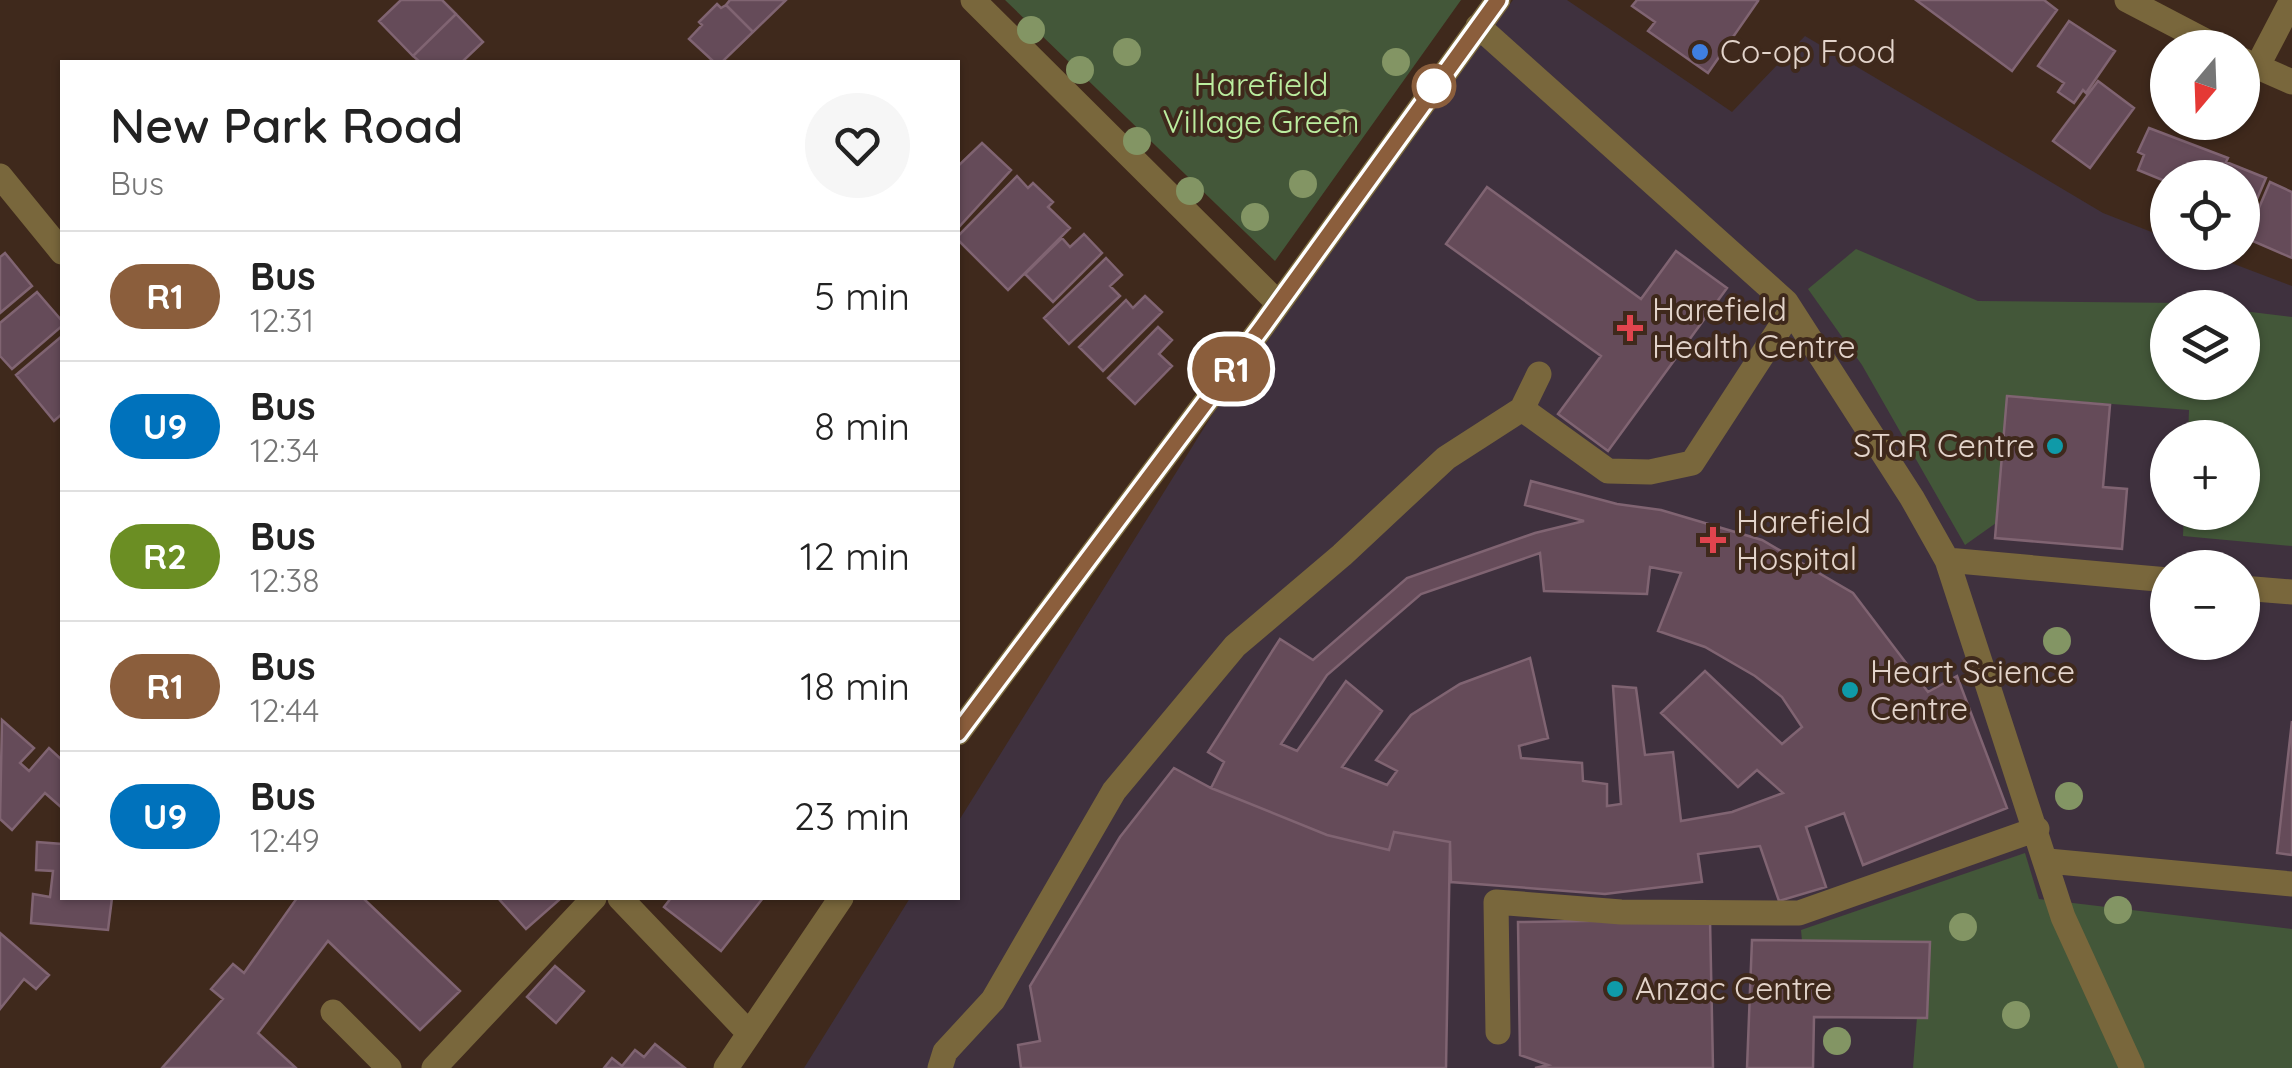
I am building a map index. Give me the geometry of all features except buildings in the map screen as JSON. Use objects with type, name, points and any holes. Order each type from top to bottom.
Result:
[{"type":"street","points":[[973,0],[1278,303]]},
{"type":"street","points":[[960,729],[1498,0]]},
{"type":"street","points":[[2127,0],[2184,30]]},
{"type":"street","points":[[2260,48],[2292,0]]},
{"type":"street","points":[[1478,26],[1786,302],[1912,498],[1947,560],[2064,917],[2132,1068]]},
{"type":"street","points":[[2260,68],[2292,82]]},
{"type":"street","points":[[0,176],[60,250]]},
{"type":"street","points":[[1522,409],[1608,471],[1650,472],[1692,463],[1792,311]]},
{"type":"street","points":[[940,1068],[945,1052],[993,1000],[1114,791],[1236,646],[1446,458],[1522,409],[1539,374]]},
{"type":"street","points":[[1947,560],[2150,578]]},
{"type":"street","points":[[2260,589],[2292,592]]},
{"type":"street","points":[[1498,1032],[1496,902],[1621,912],[1799,913],[2037,829]]},
{"type":"street","points":[[2048,861],[2292,884]]},
{"type":"street","points":[[434,1068],[592,900]]},
{"type":"street","points":[[622,900],[748,1032]]},
{"type":"street","points":[[726,1068],[840,900]]},
{"type":"street","points":[[333,1012],[389,1068]]},
{"type":"shaded area","name":"Harefield Hospital","points":[[1513,0],[1567,0],[1732,112],[1805,36],[2103,213],[2150,231],[2150,270],[2250,270],[2292,286],[2292,1068],[804,1068],[909,900],[960,900],[960,819],[1242,367]]},
{"type":"green space","name":"Harefield Village Green","points":[[1005,0],[1461,0],[1275,261]]},
{"type":"green space","points":[[1856,249],[1978,301],[2150,303],[2150,400],[2260,400],[2260,313],[2292,317],[2292,546],[2183,536],[2183,530],[2260,530],[2260,420],[2189,420],[2189,410],[2008,396],[1996,523],[1965,545],[1862,365],[1808,289]]},
{"type":"green space","points":[[2025,853],[2039,899],[2292,929],[2292,1068],[1913,1068],[1917,1017],[1927,1017],[1929,942],[1802,941],[1801,930]]},
{"type":"bus line","name":"R1","points":[[960,730],[1262,327],[1498,0]]},
{"type":"place","name":"Co-op Food","points":[[1700,52]]},
{"type":"place","name":"Harefield Health Centre","points":[[1630,328]]},
{"type":"place","name":"STaR Centre","points":[[2055,446]]},
{"type":"place","name":"Harefield Hospital","points":[[1713,540]]},
{"type":"place","name":"Heart Science Centre","points":[[1850,690]]},
{"type":"place","name":"Anzac Centre","points":[[1615,989]]}]
